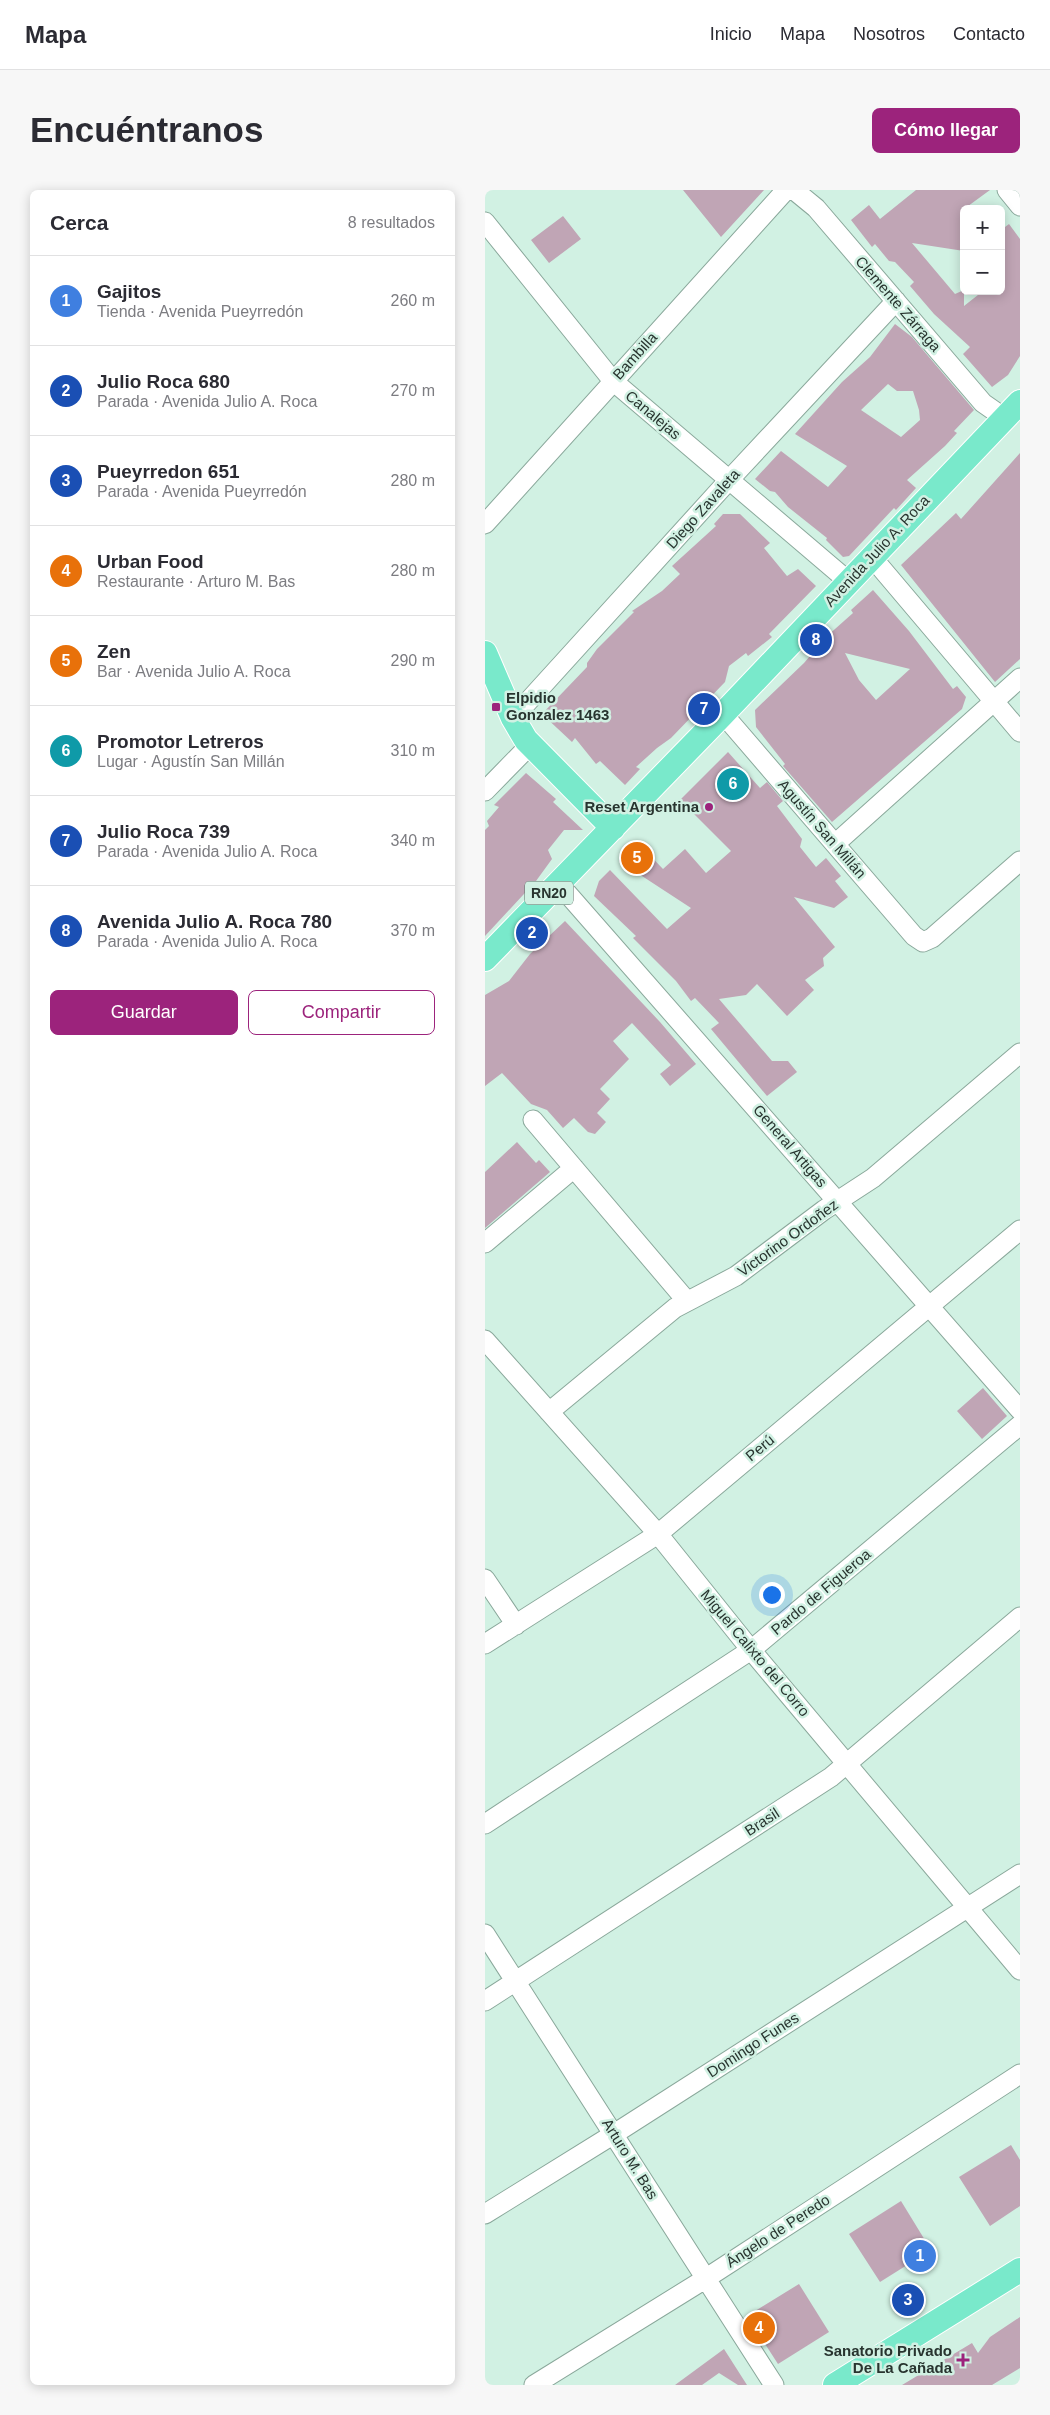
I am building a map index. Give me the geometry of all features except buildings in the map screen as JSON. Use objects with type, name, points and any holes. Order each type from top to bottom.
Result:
[{"type":"main road","name":"Avenida Julio A. Roca","points":[[485,959],[723,714],[1011,409]]},
{"type":"main road","points":[[485,652],[513,718],[530,745],[613,828]]},
{"type":"main road","points":[[835,2385],[1020,2270]]},
{"type":"street","name":"Bambilla","points":[[485,524],[787,190]]},
{"type":"street","name":"Clemente Zárraga","points":[[794,190],[816,208],[983,403],[1011,409]]},
{"type":"street","name":"Canalejas","points":[[485,222],[613,381],[848,582]]},
{"type":"street","name":"Diego Zavaleta","points":[[513,718],[729,480],[896,302]]},
{"type":"street","points":[[871,556],[1020,732]]},
{"type":"street","points":[[835,844],[993,700],[1020,678]]},
{"type":"street","name":"Agustín San Millán","points":[[723,714],[914,936],[923,942],[932,938],[1020,861]]},
{"type":"street","points":[[485,791],[530,745]]},
{"type":"street","name":"General Artigas","points":[[559,884],[1020,1410]]},
{"type":"street","name":"Victorino Ordoñez","points":[[549,1412],[686,1300],[736,1276],[824,1210],[839,1202],[873,1178],[1020,1053]]},
{"type":"street","points":[[533,1120],[686,1300]]},
{"type":"street","points":[[485,1243],[574,1168]]},
{"type":"street","name":"Perú","points":[[485,1644],[658,1534],[1020,1230]]},
{"type":"street","name":"Miguel Calixto del Corro","points":[[485,1340],[658,1534],[751,1650],[1020,1970]]},
{"type":"street","name":"Pardo de Figueroa","points":[[485,1824],[751,1650],[1020,1425]]},
{"type":"street","points":[[485,1579],[516,1625]]},
{"type":"street","name":"Brasil","points":[[485,2001],[849,1765],[1020,1617]]},
{"type":"street","name":"Domingo Funes","points":[[485,2214],[614,2134],[1020,1874]]},
{"type":"street","name":"Arturo M. Bas","points":[[485,1934],[774,2385]]},
{"type":"street","name":"Ángelo de Peredo","points":[[534,2385],[705,2279],[1020,2074]]},
{"type":"place","name":"Avenida Julio A. Roca 780","points":[[816,640]]},
{"type":"place","name":"Elpidio Gonzalez 1463","points":[[496,707]]},
{"type":"place","name":"Julio Roca 739","points":[[704,709]]},
{"type":"place","name":"Promotor Letreros","points":[[733,784]]},
{"type":"place","name":"Reset Argentina","points":[[709,807]]},
{"type":"place","name":"Zen","points":[[637,858]]},
{"type":"place","name":"Julio Roca 680","points":[[532,933]]},
{"type":"place","name":"Gajitos","points":[[920,2256]]},
{"type":"place","name":"Pueyrredon 651","points":[[908,2300]]},
{"type":"place","name":"Urban Food","points":[[759,2328]]},
{"type":"place","name":"Sanatorio Privado De La Cañada","points":[[963,2360]]}]
